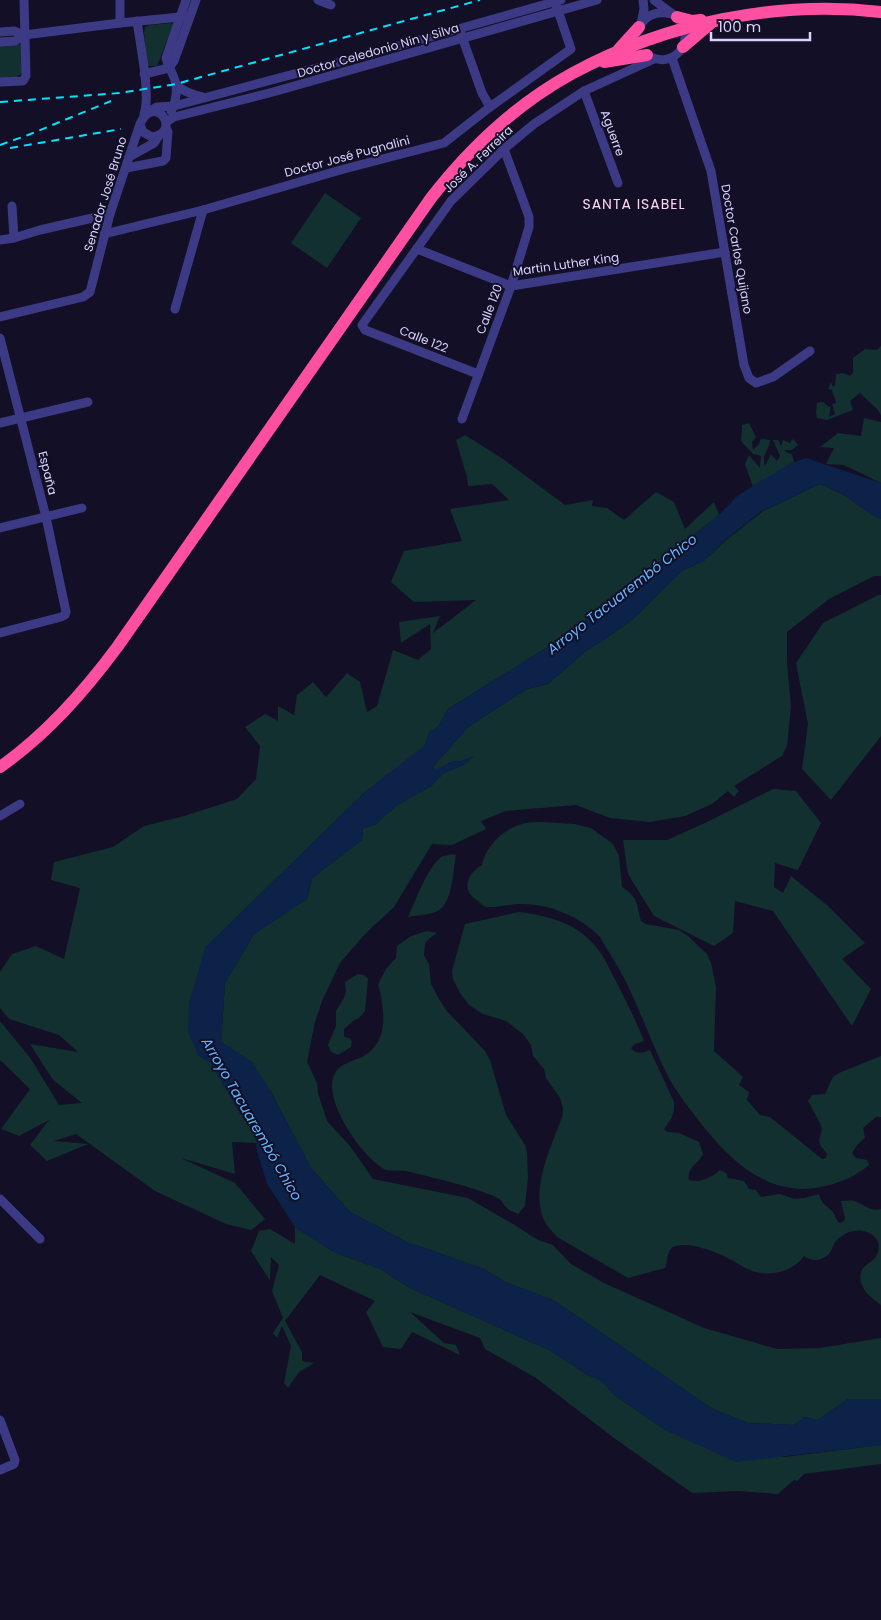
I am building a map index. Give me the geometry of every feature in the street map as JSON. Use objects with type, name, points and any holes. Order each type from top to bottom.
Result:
[{"type":"highway","points":[[0,767],[63,714],[90,683],[118,646],[446,179],[504,123],[551,87],[592,64],[615,52],[684,28],[752,13],[800,9],[855,9],[881,12]]},
{"type":"highway","points":[[674,16],[692,21],[716,20]]},
{"type":"highway","points":[[684,47],[716,20]]},
{"type":"highway","points":[[615,52],[640,26]]},
{"type":"highway","points":[[592,64],[651,57]]},
{"type":"street","points":[[0,82],[23,81],[26,76],[24,0]]},
{"type":"street","points":[[120,0],[120,23]]},
{"type":"street","points":[[144,74],[168,68],[174,61],[185,16],[186,0]]},
{"type":"street","points":[[0,42],[15,41],[24,35],[185,16],[196,0]]},
{"type":"street","points":[[318,0],[331,5]]},
{"type":"street","name":"Doctor Celedonio Nin y Silva","points":[[166,123],[174,117],[208,107],[273,92],[597,0]]},
{"type":"street","points":[[643,0],[644,9],[638,32],[639,43],[642,50],[651,57],[666,60],[679,53],[684,47],[686,34],[684,28],[674,16],[654,0]]},
{"type":"street","points":[[558,1],[558,11]]},
{"type":"street","name":"Doctor Celedonio Nin y Silva","points":[[146,113],[157,107],[174,106],[271,81],[558,1]]},
{"type":"street","name":"Doctor José Pugnalini","points":[[104,234],[202,210],[344,169],[444,143],[490,107],[571,49],[558,11]]},
{"type":"street","points":[[640,26],[649,16],[660,12],[674,16]]},
{"type":"street","points":[[137,21],[147,106],[146,113],[140,124],[141,130],[152,138],[158,137]]},
{"type":"street","points":[[460,29],[482,94],[490,107]]},
{"type":"street","points":[[0,32],[14,31],[24,35]]},
{"type":"street","points":[[374,53],[376,63]]},
{"type":"street","name":"José A. Ferreira","points":[[362,325],[451,201],[504,150],[534,124],[584,91],[651,57]]},
{"type":"street","name":"Doctor Carlos Quijano","points":[[672,58],[711,171],[744,365],[749,378],[756,383],[773,377],[810,351]]},
{"type":"street","points":[[168,68],[176,85],[181,90],[193,95],[206,97]]},
{"type":"street","points":[[271,81],[273,92]]},
{"type":"street","points":[[129,157],[154,143],[162,134],[174,106],[176,85]]},
{"type":"street","name":"Aguerre","points":[[584,91],[618,183]]},
{"type":"street","points":[[126,168],[166,158],[168,132],[166,123],[161,114],[156,111],[146,113]]},
{"type":"street","name":"Senador José Bruno","points":[[0,317],[83,297],[90,292],[104,234],[140,124]]},
{"type":"street","name":"Calle 120","points":[[462,419],[511,286],[529,227],[528,217],[504,150]]},
{"type":"street","points":[[12,206],[14,238]]},
{"type":"street","points":[[175,309],[202,210]]},
{"type":"street","points":[[0,240],[110,214]]},
{"type":"street","name":"Martin Luther King","points":[[417,249],[511,286],[725,252]]},
{"type":"street","name":"Calle 122","points":[[362,325],[365,330],[478,374]]},
{"type":"street","name":"España","points":[[0,338],[46,517],[66,608],[65,615],[61,618],[0,633]]},
{"type":"street","points":[[0,423],[88,402]]},
{"type":"street","points":[[0,528],[82,508]]},
{"type":"street","points":[[0,816],[20,804]]},
{"type":"street","points":[[0,1199],[40,1239]]},
{"type":"street","points":[[0,1420],[15,1460],[14,1464],[0,1470]]},
{"type":"green space","points":[[172,23],[173,25],[157,66],[149,66],[147,64],[145,27]]},
{"type":"green space","points":[[22,44],[24,72],[13,79],[0,79],[0,46]]},
{"type":"green space","points":[[325,193],[361,218],[327,268],[291,243]]},
{"type":"green space","points":[[881,346],[881,415],[860,393],[850,401],[853,410],[827,420],[817,418],[817,403],[823,402],[829,407],[831,406],[829,417],[835,414],[832,404],[836,403],[832,390],[828,389],[831,382],[833,387],[835,385],[836,374],[843,373],[850,376],[853,373],[853,358],[865,349],[877,350]]},
{"type":"green space","points":[[864,418],[881,422],[881,483],[844,465],[826,464],[834,448],[820,447],[838,433],[861,436]]},
{"type":"green space","points":[[749,423],[756,437],[752,442],[753,450],[761,439],[770,440],[764,458],[765,466],[771,454],[777,461],[780,456],[773,440],[778,440],[781,446],[783,440],[790,443],[793,439],[798,445],[792,450],[784,450],[792,454],[794,462],[753,487],[745,464],[749,455],[760,468],[761,456],[753,454],[741,441],[742,425]]},
{"type":"green space","points":[[465,435],[503,459],[565,505],[593,500],[592,506],[607,508],[624,520],[656,492],[674,502],[685,529],[714,502],[719,515],[567,635],[448,709],[438,727],[429,732],[425,746],[365,792],[205,948],[198,1055],[231,1076],[237,1109],[255,1134],[256,1143],[232,1142],[235,1174],[181,1158],[235,1183],[265,1219],[251,1230],[226,1224],[155,1191],[76,1134],[54,1141],[88,1144],[47,1161],[30,1145],[49,1120],[19,1136],[1,1129],[30,1089],[0,1060],[0,1021],[31,1059],[59,1105],[82,1103],[53,1080],[30,1044],[78,1052],[59,1035],[9,1019],[0,1008],[0,972],[12,954],[36,946],[64,959],[80,888],[51,880],[54,862],[113,847],[144,826],[184,816],[237,799],[256,779],[260,746],[245,727],[265,714],[278,721],[278,706],[294,715],[297,695],[313,682],[326,697],[347,673],[360,682],[367,712],[377,706],[393,650],[418,660],[431,649],[430,624],[401,643],[399,622],[440,616],[433,633],[476,600],[414,602],[391,582],[404,551],[462,541],[450,509],[509,500],[492,484],[468,486],[456,440]]},
{"type":"green space","points":[[820,484],[844,495],[872,515],[881,519],[881,576],[874,576],[829,599],[787,632],[787,662],[791,707],[787,746],[782,756],[734,786],[739,791],[734,797],[728,791],[712,804],[685,816],[650,822],[610,818],[576,805],[506,811],[481,821],[486,829],[452,845],[432,844],[394,907],[366,933],[340,963],[322,1001],[315,1022],[307,1062],[317,1083],[318,1093],[327,1121],[350,1146],[373,1179],[468,1198],[538,1240],[553,1245],[571,1264],[604,1283],[704,1328],[777,1349],[820,1348],[881,1338],[881,1399],[848,1399],[818,1420],[805,1417],[794,1425],[748,1423],[713,1409],[553,1300],[505,1282],[484,1269],[407,1242],[350,1212],[311,1168],[271,1092],[221,1042],[225,983],[254,934],[307,899],[312,878],[362,840],[363,828],[376,824],[396,806],[431,786],[444,773],[465,764],[473,757],[451,762],[438,770],[432,768],[468,727],[527,689],[548,684],[587,650],[633,619],[683,570],[704,561],[724,542],[763,511]]},
{"type":"green space","points":[[881,595],[881,736],[831,800],[802,769],[808,724],[796,663],[823,623]]},
{"type":"green space","points":[[773,789],[796,791],[821,823],[798,870],[775,863],[774,887],[783,893],[791,876],[828,906],[865,943],[842,959],[871,989],[852,1026],[773,911],[735,901],[733,933],[714,946],[654,916],[628,874],[623,840],[667,840]]},
{"type":"green space","points":[[528,823],[575,824],[591,828],[613,844],[619,856],[622,887],[634,898],[641,921],[646,924],[679,930],[707,954],[716,987],[714,1051],[743,1077],[739,1085],[749,1092],[747,1100],[760,1115],[770,1117],[822,1159],[826,1158],[827,1154],[820,1145],[819,1140],[822,1129],[808,1101],[812,1095],[825,1094],[833,1077],[839,1073],[881,1056],[881,1117],[876,1117],[863,1128],[865,1138],[852,1153],[856,1158],[867,1160],[869,1165],[843,1180],[825,1186],[805,1189],[786,1187],[769,1182],[753,1174],[738,1163],[711,1136],[676,1090],[659,1057],[625,980],[600,937],[583,923],[552,908],[530,904],[487,907],[472,897],[467,887],[469,877],[482,865],[492,844],[511,828]]},
{"type":"green space","points":[[456,855],[450,893],[444,906],[432,913],[408,917],[433,866],[443,856]]},
{"type":"green space","points":[[519,912],[555,919],[576,929],[586,936],[602,955],[632,1013],[644,1041],[635,1044],[631,1048],[635,1052],[640,1053],[650,1050],[674,1102],[672,1117],[664,1129],[699,1142],[703,1154],[691,1169],[689,1180],[705,1179],[720,1170],[726,1173],[728,1178],[744,1181],[749,1189],[756,1190],[761,1197],[780,1194],[795,1199],[819,1194],[822,1202],[833,1212],[839,1223],[845,1219],[841,1201],[854,1201],[870,1209],[881,1209],[881,1305],[862,1286],[860,1276],[862,1270],[876,1257],[879,1246],[877,1239],[871,1234],[862,1231],[852,1231],[844,1235],[836,1241],[829,1254],[823,1258],[814,1260],[804,1256],[794,1266],[781,1272],[759,1273],[704,1248],[682,1245],[671,1249],[665,1268],[628,1278],[557,1237],[543,1218],[540,1190],[545,1164],[563,1114],[560,1098],[546,1078],[544,1069],[533,1056],[531,1045],[523,1034],[506,1021],[483,1014],[469,1005],[453,979],[452,971],[465,924]]},
{"type":"green space","points":[[427,931],[437,933],[425,943],[424,955],[429,964],[431,984],[446,1010],[485,1051],[490,1060],[506,1115],[525,1145],[528,1178],[525,1206],[518,1214],[509,1210],[498,1198],[482,1192],[406,1171],[384,1169],[354,1139],[337,1109],[332,1081],[337,1070],[370,1052],[381,1036],[383,1016],[378,984],[386,969],[396,958],[397,946],[411,936]]},
{"type":"green space","points":[[358,974],[364,975],[368,979],[365,1011],[344,1029],[344,1037],[352,1041],[351,1047],[338,1055],[331,1052],[328,1045],[336,1026],[336,1011],[344,998],[346,991],[345,982]]},
{"type":"green space","points":[[295,1227],[334,1252],[380,1269],[410,1288],[549,1350],[586,1374],[602,1381],[613,1394],[665,1430],[784,1457],[881,1445],[881,1464],[804,1474],[778,1494],[739,1491],[692,1493],[614,1438],[536,1378],[485,1349],[480,1338],[410,1312],[444,1343],[456,1345],[460,1355],[412,1332],[401,1349],[383,1347],[366,1312],[375,1301],[320,1275],[285,1321],[302,1352],[302,1361],[314,1363],[299,1372],[288,1388],[284,1383],[291,1346],[282,1326],[277,1338],[273,1333],[283,1318],[272,1291],[279,1265],[271,1257],[270,1281],[251,1251],[259,1231],[270,1229],[295,1244]]},
{"type":"water","points":[[806,458],[881,483],[881,519],[872,515],[844,495],[820,484],[762,511],[724,541],[704,561],[683,570],[633,619],[587,650],[548,684],[527,689],[468,727],[432,768],[438,769],[451,762],[462,761],[475,756],[465,764],[444,773],[431,786],[396,806],[376,824],[363,828],[362,840],[312,878],[307,899],[254,934],[225,983],[221,1042],[252,1062],[271,1092],[311,1168],[350,1212],[407,1242],[484,1269],[505,1282],[553,1300],[713,1409],[748,1423],[794,1425],[805,1417],[818,1420],[848,1399],[881,1399],[881,1445],[736,1462],[665,1430],[613,1394],[602,1381],[586,1374],[549,1350],[410,1288],[380,1269],[334,1252],[295,1227],[267,1184],[257,1151],[255,1134],[237,1109],[231,1076],[198,1055],[188,1032],[189,1003],[205,948],[365,792],[424,746],[429,732],[438,727],[448,709],[567,635],[719,515],[736,497],[792,463]]},
{"type":"waterway","name":"Arroyo Tacuarembó Chico","points":[[214,1057],[241,1104]]},
{"type":"railway","points":[[0,102],[120,93],[176,84],[480,0]]},
{"type":"railway","points":[[0,145],[111,101]]},
{"type":"railway","points":[[10,148],[121,129]]},
{"type":"district","name":"SANTA ISABEL","points":[[634,204]]}]
